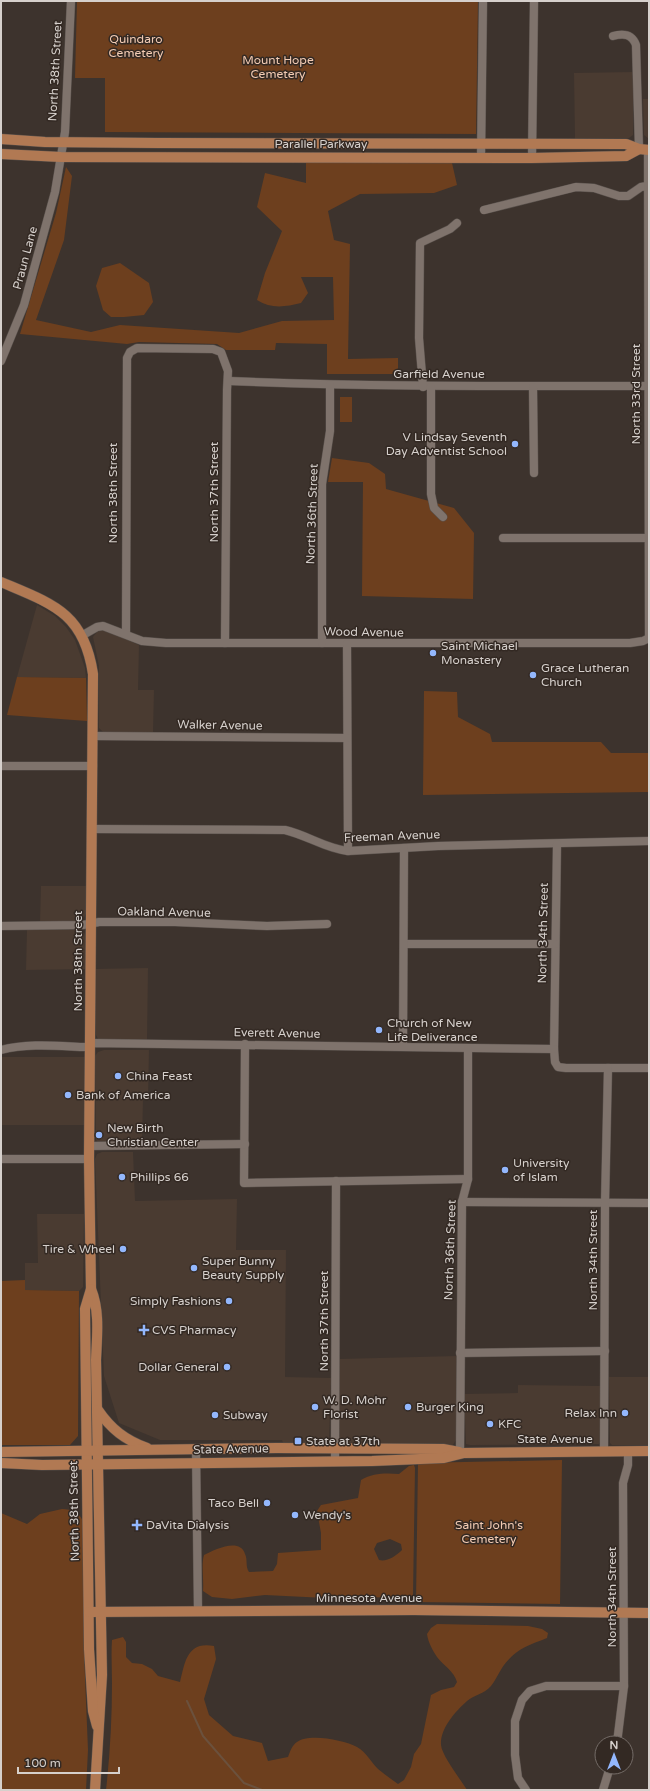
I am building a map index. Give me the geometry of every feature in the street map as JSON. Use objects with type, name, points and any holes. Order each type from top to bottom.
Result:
[{"type":"main road","name":"Parallel Parkway","points":[[1,139],[45,142],[157,143],[626,144],[645,150]]},
{"type":"main road","name":"Parallel Parkway","points":[[1,154],[61,157],[532,158],[626,156],[645,150]]},
{"type":"main road","name":"North 38th Street","points":[[1,582],[59,610],[70,619],[83,635],[91,658],[93,674],[89,1146],[91,1288],[85,1309],[89,1648],[93,1711],[99,1733]]},
{"type":"main road","name":"North 38th Street","points":[[91,1288],[96,1301],[97,1312],[97,1409],[102,1676],[95,1790]]},
{"type":"main road","points":[[97,1409],[105,1421],[118,1434],[136,1444],[152,1450]]},
{"type":"main road","name":"State Avenue","points":[[1,1452],[335,1448],[443,1449],[460,1453],[649,1451]]},
{"type":"main road","name":"State Avenue","points":[[1,1463],[99,1464],[335,1462],[444,1458],[460,1453]]},
{"type":"main road","name":"Minnesota Avenue","points":[[89,1612],[649,1613]]},
{"type":"street","name":"North 38th Street","points":[[61,157],[64,142],[69,81],[71,1]]},
{"type":"street","points":[[481,157],[483,1]]},
{"type":"street","points":[[532,158],[534,1]]},
{"type":"street","name":"North 33rd Street","points":[[613,36],[624,34],[634,40],[636,45],[645,150],[647,186],[649,638]]},
{"type":"street","name":"Praun Lane","points":[[1,361],[24,305],[55,192],[61,157]]},
{"type":"street","points":[[484,210],[576,188],[594,188],[619,196],[628,196],[641,187],[647,186]]},
{"type":"street","points":[[443,517],[434,508],[431,494],[427,387],[419,338],[420,243],[450,229],[457,223]]},
{"type":"street","name":"North 37th Street","points":[[130,352],[137,348],[144,347],[213,349],[222,352],[224,357],[229,381],[227,390],[225,643]]},
{"type":"street","name":"North 38th Street","points":[[126,634],[127,358],[130,352]]},
{"type":"street","name":"Garfield Avenue","points":[[229,381],[427,387],[648,386]]},
{"type":"street","name":"North 36th Street","points":[[322,643],[323,476],[330,431],[330,385]]},
{"type":"street","points":[[533,387],[534,473]]},
{"type":"street","points":[[503,538],[649,538]]},
{"type":"street","name":"Wood Avenue","points":[[83,635],[97,627],[103,626],[155,643],[630,643],[643,641],[649,638]]},
{"type":"street","points":[[347,644],[348,851]]},
{"type":"street","name":"Walker Avenue","points":[[93,736],[347,738]]},
{"type":"street","points":[[1,766],[93,766]]},
{"type":"street","name":"Freeman Avenue","points":[[92,829],[285,830],[339,850],[348,851],[438,846],[649,841]]},
{"type":"street","name":"North 34th Street","points":[[557,844],[555,1062],[558,1067],[608,1068],[605,1203],[604,1452]]},
{"type":"street","points":[[403,1046],[404,848]]},
{"type":"street","name":"Oakland Avenue","points":[[1,926],[175,922],[266,926],[327,924]]},
{"type":"street","points":[[404,944],[555,944]]},
{"type":"street","name":"Everett Avenue","points":[[1,1050],[12,1047],[44,1045],[86,1047],[91,1043],[554,1049]]},
{"type":"street","points":[[244,1044],[244,1183],[468,1179]]},
{"type":"street","name":"North 36th Street","points":[[460,1453],[462,1202],[468,1179],[468,1049]]},
{"type":"street","points":[[608,1068],[649,1068]]},
{"type":"street","points":[[89,1146],[245,1144]]},
{"type":"street","points":[[1,1166],[1,1159],[89,1159]]},
{"type":"street","name":"North 37th Street","points":[[335,1462],[336,1181]]},
{"type":"street","points":[[462,1202],[649,1203]]},
{"type":"street","points":[[460,1353],[605,1351]]},
{"type":"street","points":[[196,1449],[198,1611]]},
{"type":"street","name":"North 34th Street","points":[[618,1735],[624,1686],[623,1483],[628,1465],[628,1452]]},
{"type":"street","points":[[526,1790],[518,1778],[515,1755],[515,1728],[517,1712],[526,1695],[530,1691],[546,1686],[624,1686]]},
{"type":"street","points":[[604,1790],[608,1775]]},
{"type":"shaded area","points":[[633,72],[633,135],[629,138],[575,139],[574,73]]},
{"type":"shaded area","points":[[643,99],[649,99],[649,139],[644,135]]},
{"type":"shaded area","points":[[37,605],[55,616],[66,627],[75,640],[85,668],[86,678],[17,677]]},
{"type":"shaded area","points":[[102,630],[108,631],[139,645],[138,690],[154,690],[153,733],[108,733],[103,732],[99,728],[99,666],[93,637],[97,632]]},
{"type":"shaded area","points":[[41,886],[86,886],[86,914],[83,919],[79,922],[40,923]]},
{"type":"shaded area","points":[[75,929],[82,931],[85,934],[86,969],[26,970],[27,930]]},
{"type":"shaded area","points":[[148,968],[147,1041],[98,1039],[96,1035],[95,969]]},
{"type":"shaded area","points":[[104,1050],[149,1050],[148,1100],[143,1100],[142,1141],[99,1143],[96,1140],[95,1056],[98,1052]]},
{"type":"shaded area","points":[[1,1057],[85,1057],[84,1125],[1,1125]]},
{"type":"shaded area","points":[[102,1152],[133,1152],[135,1201],[237,1199],[236,1250],[286,1250],[285,1377],[331,1378],[329,1443],[286,1444],[283,1443],[282,1440],[160,1440],[119,1423],[104,1376],[95,1159],[97,1154]]},
{"type":"shaded area","points":[[37,1214],[84,1214],[83,1287],[79,1291],[25,1290],[25,1263],[38,1263]]},
{"type":"shaded area","points":[[457,1356],[457,1439],[452,1446],[345,1444],[338,1440],[339,1359]]},
{"type":"shaded area","points":[[609,1377],[649,1377],[649,1445],[612,1445],[610,1443]]},
{"type":"shaded area","points":[[518,1385],[600,1386],[601,1442],[599,1444],[466,1444],[464,1394],[518,1393]]},
{"type":"green space","name":"Mount Hope Cemetery","points":[[77,1],[478,1],[476,134],[105,132],[105,78],[75,78]]},
{"type":"green space","points":[[306,163],[452,163],[457,185],[434,193],[360,194],[328,211],[334,240],[350,244],[348,359],[398,358],[398,374],[327,374],[327,344],[276,343],[275,350],[226,350],[217,344],[139,342],[127,344],[20,334],[56,213],[66,167],[72,176],[64,240],[36,320],[91,332],[120,325],[239,333],[282,321],[334,320],[333,277],[301,277],[308,293],[301,303],[273,306],[257,300],[265,273],[282,231],[257,207],[265,173],[306,183]]},
{"type":"green space","points":[[120,263],[149,283],[153,302],[144,315],[111,317],[103,310],[96,286],[102,268]]},
{"type":"green space","points":[[340,397],[352,397],[352,422],[340,422]]},
{"type":"green space","points":[[332,458],[369,463],[385,474],[386,489],[454,508],[474,533],[473,599],[362,596],[363,482],[328,482]]},
{"type":"green space","points":[[17,677],[86,678],[87,721],[7,715]]},
{"type":"green space","points":[[424,691],[457,692],[458,717],[490,734],[492,742],[601,742],[611,753],[649,753],[649,792],[423,795]]},
{"type":"green space","points":[[25,1280],[25,1290],[79,1291],[78,1436],[70,1445],[1,1445],[1,1281]]},
{"type":"green space","name":"Saint John's Cemetery","points":[[562,1460],[560,1604],[416,1602],[418,1463]]},
{"type":"green space","points":[[414,1465],[415,1468],[413,1595],[410,1597],[326,1598],[265,1595],[232,1599],[212,1597],[203,1591],[204,1555],[226,1546],[238,1546],[245,1554],[249,1572],[273,1571],[277,1564],[278,1553],[321,1550],[321,1533],[317,1511],[321,1505],[358,1498],[361,1480],[379,1474],[399,1474],[409,1466]],"holes":[[[390,1539],[401,1544],[402,1550],[385,1560],[379,1560],[374,1549],[377,1543]]]},
{"type":"green space","points":[[62,1509],[77,1513],[83,1522],[84,1653],[88,1750],[86,1790],[1,1790],[1,1513],[27,1524],[40,1514]]},
{"type":"green space","points":[[437,1624],[528,1626],[542,1629],[548,1633],[547,1638],[533,1643],[512,1656],[502,1668],[491,1686],[467,1701],[446,1726],[441,1739],[442,1750],[467,1790],[106,1790],[111,1723],[112,1640],[123,1637],[126,1642],[126,1657],[132,1663],[142,1664],[152,1669],[158,1676],[180,1682],[186,1661],[193,1650],[205,1645],[214,1646],[216,1659],[204,1699],[209,1715],[233,1736],[262,1743],[268,1761],[288,1757],[294,1745],[302,1739],[327,1738],[351,1744],[366,1754],[378,1769],[398,1784],[404,1780],[411,1767],[414,1754],[421,1744],[431,1695],[441,1690],[454,1687],[457,1682],[456,1678],[437,1657],[428,1640],[427,1634],[431,1628]]},
{"type":"waterway","points":[[187,1701],[203,1736],[244,1783],[262,1790]]},
{"type":"place","name":"V Lindsay Seventh Day Adventist School","points":[[515,444]]},
{"type":"place","name":"Saint Michael Monastery","points":[[433,653]]},
{"type":"place","name":"Grace Lutheran Church","points":[[533,675]]},
{"type":"place","name":"Church of New Life Deliverance","points":[[379,1030]]},
{"type":"place","name":"China Feast","points":[[118,1076]]},
{"type":"place","name":"Bank of America","points":[[68,1095]]},
{"type":"place","name":"New Birth Christian Center","points":[[99,1135]]},
{"type":"place","name":"University of Islam","points":[[505,1170]]},
{"type":"place","name":"Phillips 66","points":[[122,1177]]},
{"type":"place","name":"Tire & Wheel","points":[[123,1249]]},
{"type":"place","name":"Super Bunny Beauty Supply","points":[[194,1268]]},
{"type":"place","name":"Simply Fashions","points":[[229,1301]]},
{"type":"place","name":"CVS Pharmacy","points":[[144,1330]]},
{"type":"place","name":"Dollar General","points":[[227,1367]]},
{"type":"place","name":"W. D. Mohr Florist","points":[[315,1407]]},
{"type":"place","name":"Burger King","points":[[408,1407]]},
{"type":"place","name":"Relax Inn","points":[[625,1413]]},
{"type":"place","name":"Subway","points":[[215,1415]]},
{"type":"place","name":"KFC","points":[[490,1424]]},
{"type":"place","name":"State at 37th","points":[[298,1441]]},
{"type":"place","name":"Taco Bell","points":[[267,1503]]},
{"type":"place","name":"Wendy's","points":[[295,1515]]},
{"type":"place","name":"DaVita Dialysis","points":[[137,1525]]},
{"type":"park label","name":"Quindaro Cemetery","points":[[136,46]]}]
